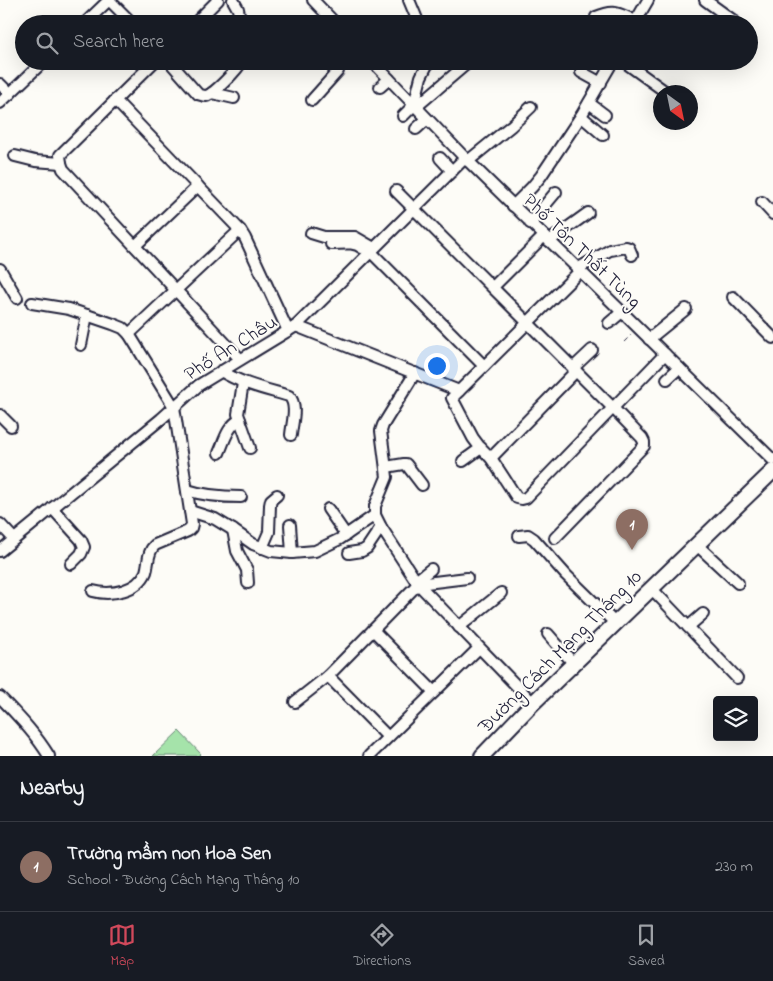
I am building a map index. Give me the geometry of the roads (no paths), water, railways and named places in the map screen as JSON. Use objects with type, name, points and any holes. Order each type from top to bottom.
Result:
[{"type":"main road","name":"Đường Cách Mạng Tháng 10","points":[[482,756],[533,703],[773,471]]},
{"type":"street","points":[[93,15],[109,0],[124,15]]},
{"type":"street","points":[[203,15],[218,0]]},
{"type":"street","points":[[234,0],[239,15]]},
{"type":"street","points":[[313,0],[327,15]]},
{"type":"street","points":[[409,0],[415,15]]},
{"type":"street","points":[[639,15],[648,0]]},
{"type":"street","points":[[705,0],[726,15]]},
{"type":"street","points":[[600,15],[615,12],[621,15]]},
{"type":"street","points":[[0,103],[35,70]]},
{"type":"street","points":[[146,70],[60,155],[61,164],[240,360]]},
{"type":"street","points":[[177,70],[198,94],[203,96],[212,93],[236,70]]},
{"type":"street","points":[[312,100],[338,70]]},
{"type":"street","name":"Phố Tôn Thất Tùng","points":[[380,70],[466,160],[773,460]]},
{"type":"street","points":[[415,106],[421,77],[424,70]]},
{"type":"street","points":[[403,116],[459,70]]},
{"type":"street","points":[[513,206],[541,176],[582,116],[608,70]]},
{"type":"street","points":[[635,70],[656,85]]},
{"type":"street","points":[[581,72],[600,83]]},
{"type":"street","points":[[380,87],[389,79]]},
{"type":"street","points":[[0,84],[10,94]]},
{"type":"street","points":[[212,93],[234,98]]},
{"type":"street","points":[[115,100],[240,230],[292,329],[415,373],[459,391]]},
{"type":"street","points":[[589,103],[605,114]]},
{"type":"street","name":"Phố An Châu","points":[[0,551],[161,419],[191,390],[292,329],[452,171],[511,126],[531,107]]},
{"type":"street","points":[[582,116],[604,135]]},
{"type":"street","points":[[416,129],[426,118]]},
{"type":"street","points":[[15,156],[61,164]]},
{"type":"street","points":[[440,158],[452,171]]},
{"type":"street","points":[[135,246],[198,186]]},
{"type":"street","points":[[396,191],[528,322],[644,442],[644,446],[555,538]]},
{"type":"street","points":[[530,223],[556,192]]},
{"type":"street","points":[[762,202],[773,214]]},
{"type":"street","points":[[493,287],[546,238],[588,213]]},
{"type":"street","points":[[129,334],[240,230]]},
{"type":"street","points":[[311,233],[324,237],[355,237],[484,366]]},
{"type":"street","points":[[331,244],[358,244],[371,251]]},
{"type":"street","points":[[632,255],[629,248],[626,247],[610,250],[579,270],[452,398],[472,438],[491,458],[517,498],[524,499],[665,354]]},
{"type":"street","points":[[2,276],[17,298]]},
{"type":"street","points":[[733,297],[773,338]]},
{"type":"street","points":[[32,303],[69,309],[122,328],[129,334],[174,407],[192,524],[191,528],[151,548],[146,571],[142,579],[134,585],[123,591],[113,593],[93,592]]},
{"type":"street","points":[[649,338],[686,310]]},
{"type":"street","points":[[609,323],[622,312]]},
{"type":"street","points":[[82,345],[88,315]]},
{"type":"street","points":[[491,458],[592,350]]},
{"type":"street","points":[[667,379],[679,368]]},
{"type":"street","points":[[221,371],[243,383],[289,396],[294,407],[291,435]]},
{"type":"street","points":[[415,373],[381,431],[387,477],[375,506],[375,514],[381,527],[417,583],[533,703]]},
{"type":"street","points":[[243,383],[238,414],[250,448]]},
{"type":"street","points":[[0,415],[11,426]]},
{"type":"street","points":[[219,454],[230,428],[240,420]]},
{"type":"street","points":[[463,461],[481,448]]},
{"type":"street","points":[[386,466],[406,464],[422,485]]},
{"type":"street","points":[[187,490],[222,497],[241,497]]},
{"type":"street","points":[[262,548],[269,532],[271,500],[277,495]]},
{"type":"street","points":[[52,508],[81,540],[84,547],[81,554],[71,564]]},
{"type":"street","points":[[328,509],[346,535]]},
{"type":"street","points":[[190,511],[215,519],[262,548],[270,551],[292,553],[315,551],[340,539],[375,514]]},
{"type":"street","points":[[0,524],[14,539]]},
{"type":"street","points":[[290,525],[292,553]]},
{"type":"street","points":[[350,553],[367,548],[381,527]]},
{"type":"street","points":[[233,530],[237,551],[247,570],[248,582]]},
{"type":"street","points":[[519,536],[528,535],[534,539],[566,576],[615,623]]},
{"type":"street","points":[[697,545],[738,583]]},
{"type":"street","points":[[295,702],[328,676],[431,569]]},
{"type":"street","points":[[417,583],[467,578]]},
{"type":"street","points":[[651,588],[737,678]]},
{"type":"street","points":[[459,627],[501,593]]},
{"type":"street","points":[[688,627],[703,614]]},
{"type":"street","points":[[373,630],[434,692]]},
{"type":"street","points":[[548,634],[574,664]]},
{"type":"street","points":[[369,756],[480,648]]},
{"type":"street","points":[[328,676],[388,737]]},
{"type":"street","points":[[0,697],[29,727],[49,756]]},
{"type":"place","name":"Trường mầm non Hoa Sen","points":[[632,550]]}]
